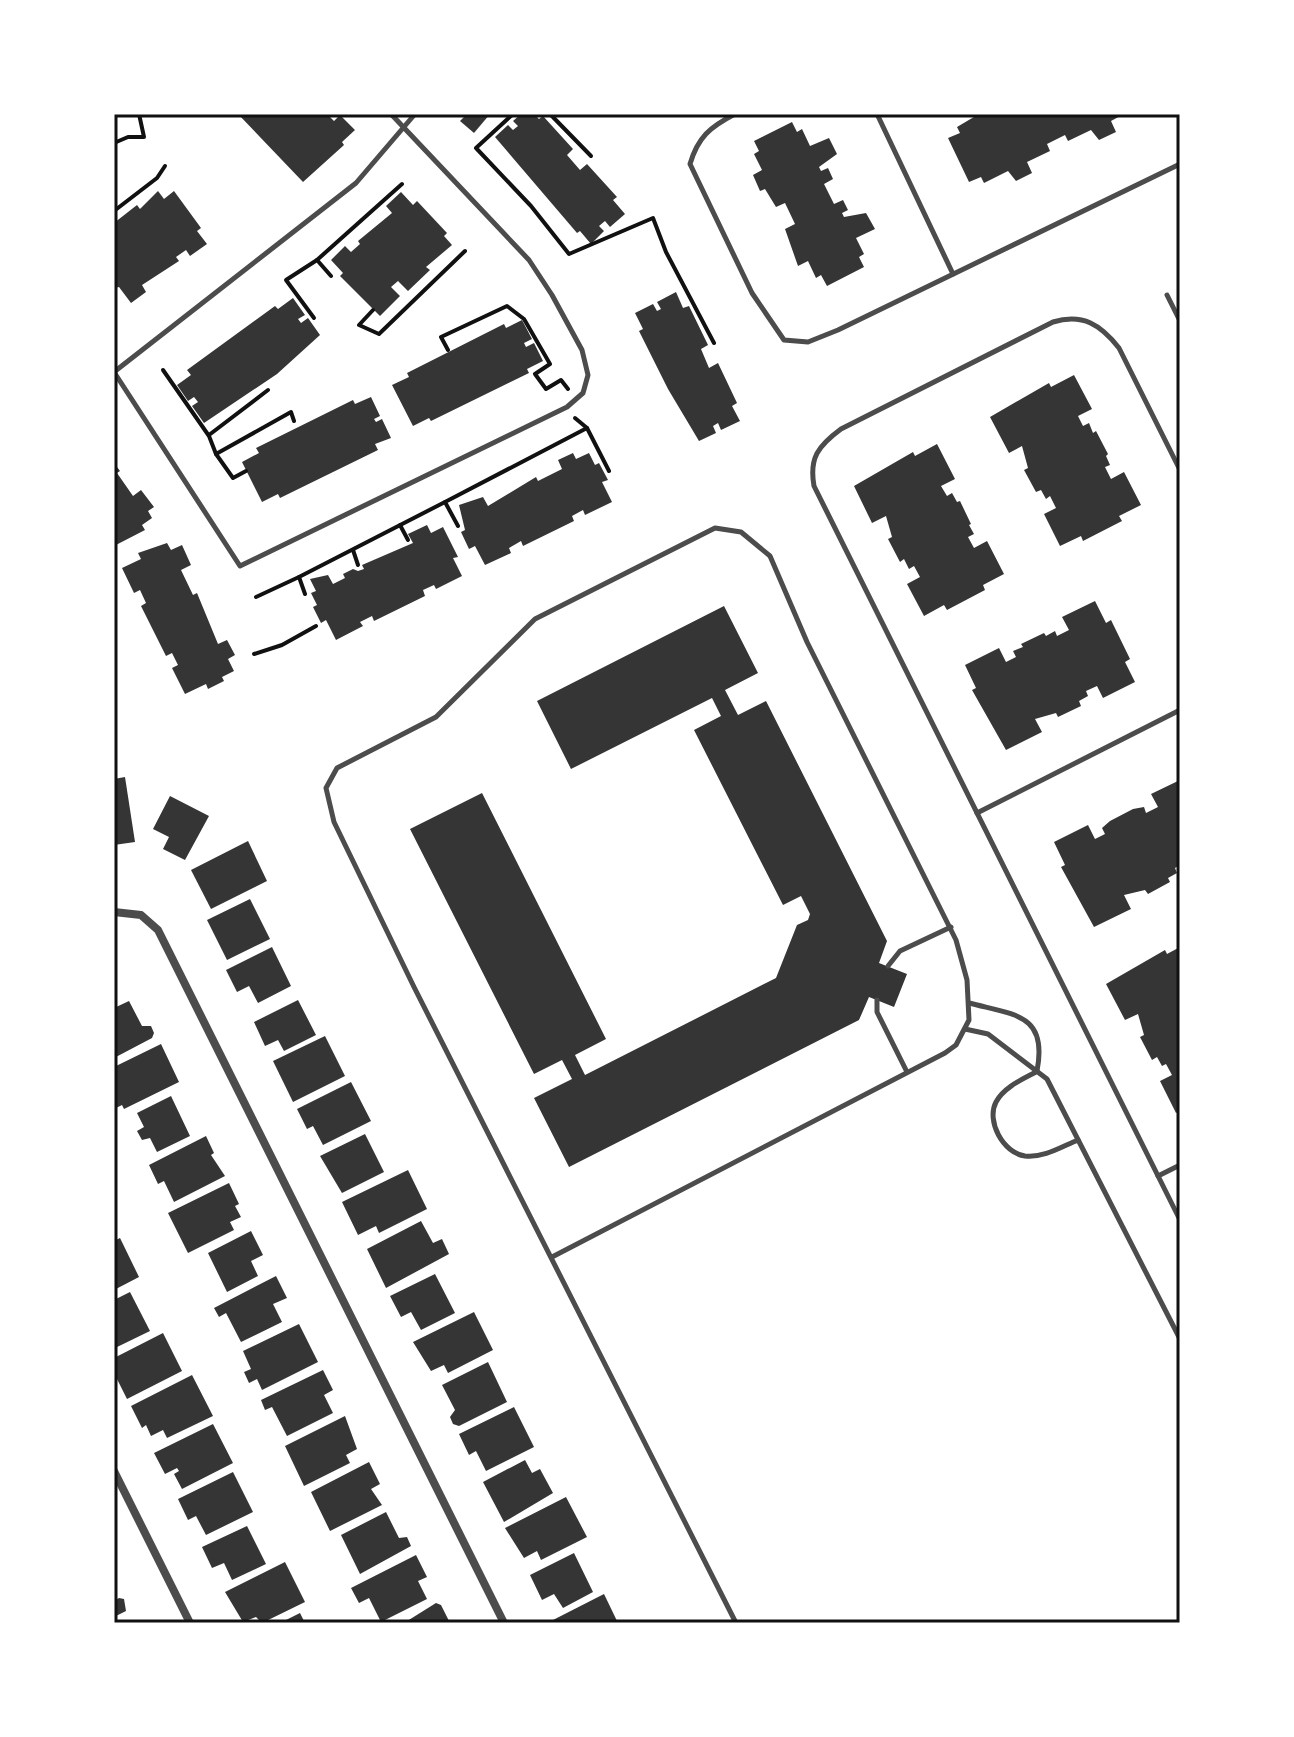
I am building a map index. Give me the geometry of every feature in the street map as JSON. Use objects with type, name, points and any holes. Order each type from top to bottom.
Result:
[{"type":"street","points":[[114,912],[141,915],[158,930],[504,1623]]},
{"type":"street","points":[[114,1471],[190,1623]]},
{"type":"lane","points":[[391,114],[403,127],[529,260],[582,350],[588,375],[583,393],[567,407],[240,566],[114,372],[356,183],[403,127],[415,114]]},
{"type":"lane","points":[[735,114],[716,124],[697,141],[690,164],[752,293],[784,340],[808,342],[838,330],[1180,164]]},
{"type":"lane","points":[[877,114],[953,274]]},
{"type":"lane","points":[[1167,295],[1180,321]]},
{"type":"lane","points":[[1180,470],[1119,348],[1106,332],[1091,321],[1069,317],[1053,322],[841,429],[816,451],[811,467],[814,486],[1180,1220]]},
{"type":"lane","points":[[552,1257],[945,1053],[969,1020],[967,980],[951,927],[807,642],[770,556],[741,532],[715,528],[535,619],[436,717],[337,768],[326,788],[334,822],[408,974],[736,1623]]},
{"type":"lane","points":[[977,813],[1180,710]]},
{"type":"lane","points":[[888,966],[900,951],[951,927]]},
{"type":"lane","points":[[877,1000],[877,1012],[907,1073]]},
{"type":"lane","points":[[969,1003],[1015,1015],[1030,1023],[1042,1046],[1037,1071]]},
{"type":"lane","points":[[965,1029],[988,1034],[1047,1079],[1180,1339]]},
{"type":"lane","points":[[1037,1071],[1015,1083],[995,1104],[993,1114],[1000,1139],[1016,1154],[1026,1156],[1050,1152],[1078,1140]]},
{"type":"lane","points":[[1158,1176],[1180,1165]]},
{"type":"path","points":[[114,143],[128,137],[144,137],[139,114]]},
{"type":"path","points":[[513,114],[476,148],[531,206],[569,254],[653,218],[666,252],[714,343]]},
{"type":"path","points":[[550,114],[591,156]]},
{"type":"path","points":[[114,211],[157,178],[165,166]]},
{"type":"path","points":[[314,318],[286,280],[317,260],[402,184]]},
{"type":"path","points":[[531,206],[538,199]]},
{"type":"path","points":[[373,310],[359,325],[379,334],[465,251]]},
{"type":"path","points":[[317,260],[331,276]]},
{"type":"path","points":[[448,350],[441,337],[507,306],[524,319],[550,364]]},
{"type":"path","points":[[163,370],[209,436],[216,454],[233,478],[246,471]]},
{"type":"path","points":[[209,436],[268,390]]},
{"type":"path","points":[[216,454],[291,412],[294,421]]},
{"type":"path","points":[[256,597],[587,428],[609,471]]},
{"type":"path","points":[[445,502],[458,526]]},
{"type":"path","points":[[400,525],[408,540]]},
{"type":"path","points":[[353,550],[358,565]]},
{"type":"path","points":[[299,577],[305,594]]},
{"type":"path","points":[[254,654],[282,645],[316,626]]},
{"type":"building","points":[[238,114],[327,114],[334,121],[340,115],[355,130],[342,142],[344,145],[303,182]]},
{"type":"building","points":[[467,114],[490,114],[474,133],[460,121]]},
{"type":"building","points":[[521,114],[534,114],[539,119],[543,116],[573,149],[567,155],[580,170],[587,164],[617,197],[613,200],[625,214],[610,227],[605,221],[599,226],[604,231],[591,244],[580,231],[577,233],[495,137],[508,125],[513,130],[518,126],[513,121]]},
{"type":"building","points":[[979,114],[1124,114],[1111,121],[1116,132],[1099,140],[1091,130],[1068,141],[1065,135],[1047,144],[1050,151],[1027,162],[1032,173],[1016,181],[1008,171],[984,183],[981,177],[969,182],[948,138],[960,133],[957,127]]},
{"type":"building","points":[[792,122],[797,132],[802,129],[810,146],[829,138],[837,154],[819,167],[821,171],[828,168],[833,179],[824,184],[834,204],[843,200],[848,210],[842,213],[844,217],[866,213],[875,229],[856,238],[864,254],[859,257],[864,267],[827,286],[821,275],[816,278],[808,261],[798,266],[785,229],[795,224],[785,203],[776,207],[765,189],[760,191],[753,175],[762,170],[754,154],[759,151],[754,141]]},
{"type":"building","points":[[158,191],[164,199],[174,191],[201,228],[197,231],[207,244],[190,256],[186,250],[176,257],[179,261],[142,285],[146,292],[131,303],[119,287],[114,288],[114,223],[137,205],[140,209]]},
{"type":"building","points":[[401,192],[413,205],[417,201],[447,233],[444,236],[452,245],[426,267],[430,270],[408,291],[398,281],[391,287],[400,296],[380,316],[340,276],[343,273],[331,260],[345,246],[351,252],[360,244],[358,241],[392,213],[386,206]]},
{"type":"building","points":[[676,292],[683,308],[689,306],[708,345],[701,349],[709,368],[718,363],[737,403],[732,406],[740,421],[721,430],[718,423],[713,426],[716,433],[699,441],[639,331],[643,329],[635,313],[653,304],[657,311],[661,309],[657,302]]},
{"type":"building","points":[[293,298],[305,315],[298,319],[301,323],[308,318],[320,335],[277,374],[204,423],[192,406],[198,402],[194,397],[188,401],[177,385],[191,375],[187,370],[275,306],[278,309]]},
{"type":"building","points":[[522,320],[532,339],[524,343],[526,347],[534,343],[543,361],[527,369],[529,373],[431,421],[429,418],[413,426],[392,385],[409,377],[407,373],[504,324],[506,328]]},
{"type":"building","points":[[1074,375],[1092,409],[1078,416],[1083,426],[1089,423],[1093,433],[1096,431],[1108,454],[1110,465],[1105,467],[1111,479],[1124,472],[1141,505],[1119,516],[1122,521],[1083,541],[1081,536],[1060,546],[1044,514],[1056,508],[1050,496],[1046,499],[1041,490],[1036,492],[1024,470],[1028,468],[1022,446],[1009,453],[990,417],[1049,383],[1051,387]]},
{"type":"building","points":[[371,397],[380,416],[374,419],[376,422],[382,419],[391,438],[375,444],[378,450],[280,498],[278,494],[262,502],[242,462],[259,453],[256,448],[353,400],[355,404]]},
{"type":"building","points":[[937,444],[955,479],[941,486],[947,496],[952,493],[957,502],[960,501],[974,534],[968,537],[974,548],[987,541],[1004,574],[983,585],[985,590],[947,610],[944,605],[924,616],[907,584],[920,577],[914,566],[909,569],[904,559],[900,562],[888,539],[892,537],[886,516],[872,523],[854,486],[913,452],[915,456]]},
{"type":"building","points":[[573,453],[576,459],[589,453],[595,465],[599,463],[608,480],[602,482],[612,502],[585,515],[583,510],[572,516],[574,521],[523,546],[521,541],[509,548],[511,553],[485,565],[475,546],[469,549],[461,532],[465,530],[459,505],[483,497],[488,506],[536,477],[538,481],[562,469],[558,460]]},
{"type":"building","points":[[114,463],[133,496],[141,490],[154,507],[148,511],[152,518],[142,525],[145,530],[114,546]]},
{"type":"building","points":[[427,525],[431,533],[443,527],[458,557],[453,558],[462,576],[436,589],[434,585],[423,590],[425,596],[374,621],[372,616],[360,622],[363,626],[336,640],[326,620],[321,623],[313,607],[317,605],[311,593],[316,591],[310,579],[328,575],[333,584],[345,578],[343,574],[353,569],[364,569],[362,565],[413,543],[408,534]]},
{"type":"building","points":[[167,543],[171,550],[182,545],[191,565],[181,570],[193,595],[197,593],[218,644],[227,640],[235,655],[228,659],[234,671],[222,677],[224,681],[208,689],[206,684],[185,694],[172,668],[178,665],[172,653],[166,656],[141,606],[146,603],[140,590],[134,593],[122,568],[141,559],[138,553]]},
{"type":"building","points":[[1095,601],[1106,623],[1111,620],[1130,659],[1125,662],[1135,682],[1103,698],[1097,686],[1086,691],[1088,696],[1079,701],[1081,706],[1058,717],[1056,713],[1035,719],[1042,732],[1006,750],[972,690],[976,688],[965,665],[999,648],[1006,662],[1016,657],[1013,651],[1023,647],[1021,644],[1044,633],[1046,636],[1055,631],[1057,636],[1069,630],[1062,617]]},
{"type":"building","points":[[724,606],[758,673],[725,690],[738,715],[766,701],[887,941],[879,963],[907,974],[894,1007],[869,997],[859,1020],[569,1167],[534,1098],[572,1079],[562,1060],[534,1074],[410,829],[482,793],[606,1039],[575,1055],[585,1075],[776,978],[797,925],[808,920],[810,914],[801,896],[783,905],[694,730],[721,716],[712,698],[571,769],[537,701]]},
{"type":"building","points":[[125,777],[135,842],[114,845],[114,779]]},
{"type":"building","points":[[1180,780],[1180,865],[1175,868],[1177,873],[1168,878],[1170,882],[1148,894],[1145,890],[1124,895],[1131,909],[1094,927],[1061,867],[1065,865],[1054,842],[1088,825],[1095,839],[1105,834],[1102,828],[1110,821],[1133,809],[1144,807],[1146,813],[1158,807],[1151,794]]},
{"type":"building","points":[[170,796],[209,816],[185,860],[163,849],[169,837],[153,829]]},
{"type":"building","points":[[248,841],[267,881],[211,909],[191,870]]},
{"type":"building","points":[[250,899],[270,939],[227,960],[207,920]]},
{"type":"building","points":[[272,947],[291,986],[258,1003],[249,986],[237,992],[226,970]]},
{"type":"building","points":[[1180,947],[1180,1111],[1176,1113],[1160,1081],[1172,1075],[1166,1064],[1162,1066],[1157,1057],[1152,1060],[1140,1037],[1144,1035],[1138,1014],[1125,1020],[1106,984],[1165,950],[1167,954]]},
{"type":"building","points":[[298,1000],[316,1035],[284,1051],[278,1040],[265,1046],[254,1022]]},
{"type":"building","points":[[129,1001],[142,1026],[151,1026],[154,1033],[152,1038],[114,1058],[114,1008]]},
{"type":"building","points":[[325,1036],[345,1076],[293,1102],[273,1061]]},
{"type":"building","points":[[161,1044],[179,1082],[124,1109],[122,1105],[114,1109],[114,1067]]},
{"type":"building","points":[[351,1082],[371,1121],[323,1145],[313,1126],[307,1129],[297,1109]]},
{"type":"building","points":[[171,1096],[190,1136],[157,1152],[150,1138],[142,1140],[137,1131],[144,1127],[137,1113]]},
{"type":"building","points":[[365,1134],[384,1172],[342,1193],[320,1156]]},
{"type":"building","points":[[206,1136],[214,1153],[211,1155],[225,1176],[174,1202],[164,1181],[158,1184],[149,1165]]},
{"type":"building","points":[[408,1170],[427,1209],[379,1233],[376,1226],[358,1235],[342,1202]]},
{"type":"building","points":[[229,1183],[239,1204],[235,1206],[241,1217],[230,1222],[234,1230],[188,1253],[168,1213]]},
{"type":"building","points":[[421,1221],[433,1243],[442,1239],[449,1254],[386,1288],[367,1249]]},
{"type":"building","points":[[251,1231],[263,1255],[251,1261],[258,1276],[227,1292],[208,1253]]},
{"type":"building","points":[[120,1238],[139,1277],[114,1290],[114,1241]]},
{"type":"building","points":[[435,1274],[455,1313],[421,1330],[411,1312],[401,1317],[390,1296]]},
{"type":"building","points":[[276,1276],[287,1298],[273,1304],[282,1322],[241,1342],[226,1313],[219,1317],[214,1308]]},
{"type":"building","points":[[130,1292],[150,1331],[115,1348],[114,1300]]},
{"type":"building","points":[[474,1312],[493,1350],[448,1373],[444,1365],[431,1371],[413,1342]]},
{"type":"building","points":[[299,1324],[318,1362],[262,1390],[257,1379],[249,1383],[244,1372],[251,1369],[243,1351]]},
{"type":"building","points":[[163,1333],[182,1371],[127,1399],[114,1373],[114,1358]]},
{"type":"building","points":[[488,1362],[507,1402],[459,1426],[453,1424],[450,1417],[455,1410],[442,1385]]},
{"type":"building","points":[[323,1370],[333,1390],[324,1395],[333,1413],[287,1436],[272,1407],[265,1410],[261,1400]]},
{"type":"building","points":[[192,1375],[213,1416],[167,1438],[163,1430],[151,1436],[146,1425],[142,1428],[131,1406]]},
{"type":"building","points":[[514,1407],[534,1447],[486,1471],[476,1451],[469,1455],[459,1434]]},
{"type":"building","points":[[345,1416],[357,1449],[346,1455],[350,1463],[304,1486],[285,1446]]},
{"type":"building","points":[[213,1424],[233,1463],[182,1489],[174,1474],[179,1471],[177,1468],[165,1474],[154,1453]]},
{"type":"building","points":[[525,1460],[532,1473],[540,1469],[553,1493],[504,1522],[483,1482]]},
{"type":"building","points":[[369,1462],[380,1484],[371,1489],[382,1505],[330,1531],[311,1492]]},
{"type":"building","points":[[233,1472],[253,1512],[206,1535],[196,1516],[188,1520],[178,1499]]},
{"type":"building","points":[[566,1497],[587,1537],[541,1560],[537,1551],[524,1558],[505,1528]]},
{"type":"building","points":[[386,1512],[399,1538],[407,1537],[411,1546],[360,1574],[341,1535]]},
{"type":"building","points":[[247,1526],[266,1564],[232,1580],[224,1563],[212,1568],[202,1547]]},
{"type":"building","points":[[574,1553],[593,1592],[563,1608],[554,1594],[542,1600],[530,1575]]},
{"type":"building","points":[[416,1555],[427,1577],[418,1581],[427,1599],[381,1622],[369,1598],[359,1603],[351,1588]]},
{"type":"building","points":[[285,1562],[305,1602],[262,1623],[256,1617],[243,1622],[225,1592]]},
{"type":"building","points":[[604,1594],[618,1623],[554,1623],[553,1620]]},
{"type":"building","points":[[124,1599],[126,1611],[114,1617],[114,1601]]},
{"type":"building","points":[[436,1603],[441,1605],[450,1623],[404,1623]]},
{"type":"building","points":[[300,1613],[305,1623],[280,1623]]}]
